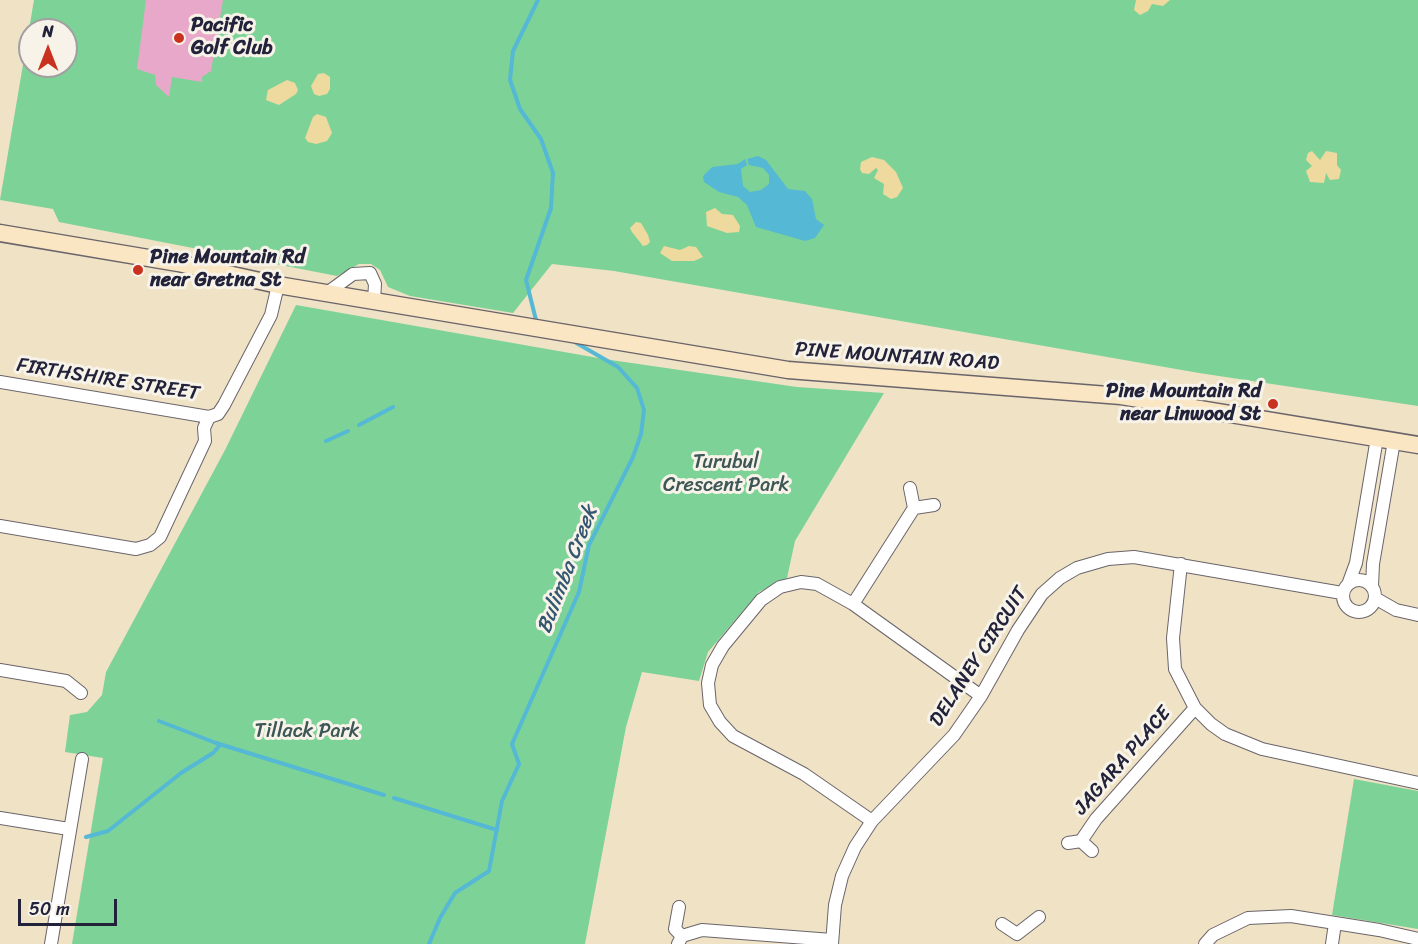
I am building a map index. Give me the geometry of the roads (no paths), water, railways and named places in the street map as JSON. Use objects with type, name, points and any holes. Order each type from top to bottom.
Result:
[{"type":"main road","name":"PINE MOUNTAIN ROAD","points":[[0,233],[178,263],[278,285],[724,360],[839,375],[1121,396],[1418,445]]},
{"type":"street","points":[[327,293],[353,274],[370,273],[375,284],[374,301]]},
{"type":"street","points":[[0,526],[136,549],[150,545],[160,537],[205,441],[204,428],[209,417],[218,414],[230,395],[271,315],[278,285]]},
{"type":"street","name":"FIRTHSHIRE STREET","points":[[0,382],[209,417]]},
{"type":"street","points":[[1377,438],[1356,563],[1346,587],[1345,605],[1356,612],[1369,609],[1374,592],[1372,564],[1394,441]]},
{"type":"street","points":[[853,604],[914,508],[910,489]]},
{"type":"street","points":[[914,508],[934,505]]},
{"type":"street","name":"DELANEY CIRCUIT","points":[[832,942],[835,905],[842,876],[855,847],[872,821],[954,735],[981,696],[1018,630],[1042,594],[1060,578],[1077,568],[1108,559],[1134,557],[1346,587]]},
{"type":"street","points":[[1180,564],[1173,638],[1175,669],[1194,708],[1225,734],[1240,741],[1283,755],[1418,783]]},
{"type":"street","points":[[1346,587],[1362,579],[1396,610],[1418,615]]},
{"type":"street","points":[[872,821],[804,774],[733,736],[720,722],[710,705],[708,683],[712,665],[723,646],[761,600],[780,587],[801,582],[817,584],[853,604],[981,696]]},
{"type":"street","points":[[0,670],[66,681],[81,693]]},
{"type":"street","name":"JAGARA PLACE","points":[[1068,843],[1081,841],[1096,819],[1194,708]]},
{"type":"street","points":[[51,944],[82,759]]},
{"type":"street","points":[[0,818],[69,829]]},
{"type":"street","name":"JAGARA PLACE","points":[[1081,841],[1092,851]]},
{"type":"street","points":[[679,907],[675,929],[680,940],[702,930],[832,942]]},
{"type":"street","points":[[1205,944],[1213,935],[1248,918],[1291,916],[1418,939]]},
{"type":"street","points":[[1002,924],[1017,939],[1039,917]]},
{"type":"street","points":[[1332,944],[1335,923]]},
{"type":"water","points":[[758,156],[766,160],[788,189],[805,191],[812,199],[816,219],[824,225],[815,238],[805,241],[756,227],[747,205],[738,197],[719,192],[704,182],[703,176],[712,167],[738,164],[745,159],[747,165],[741,169],[743,186],[750,192],[761,190],[769,184],[769,175],[763,168],[749,165],[747,159]]},
{"type":"waterway","name":"Bulimba Creek","points":[[538,0],[513,51],[510,80],[520,109],[541,139],[553,173],[551,208],[526,280],[536,320],[540,322]]},
{"type":"waterway","name":"Bulimba Creek","points":[[429,944],[440,918],[455,893],[489,871],[502,801],[519,764],[512,744],[579,592],[589,545],[633,457],[641,434],[644,410],[637,388],[618,367],[573,341]]},
{"type":"waterway","points":[[359,425],[393,407]]},
{"type":"waterway","points":[[326,441],[348,431]]},
{"type":"waterway","points":[[159,721],[216,743],[384,795]]},
{"type":"waterway","points":[[86,837],[108,831],[181,773],[213,753],[220,745]]},
{"type":"waterway","points":[[394,798],[497,830]]},
{"type":"place","name":"Pacific Golf Club","points":[[179,38]]},
{"type":"place","name":"Pine Mountain Rd near Gretna St","points":[[138,270]]},
{"type":"place","name":"Pine Mountain Rd near Linwood St","points":[[1273,404]]},
{"type":"park label","name":"Turubul Crescent Park","points":[[726,474]]},
{"type":"park label","name":"Tillack Park","points":[[307,732]]}]
